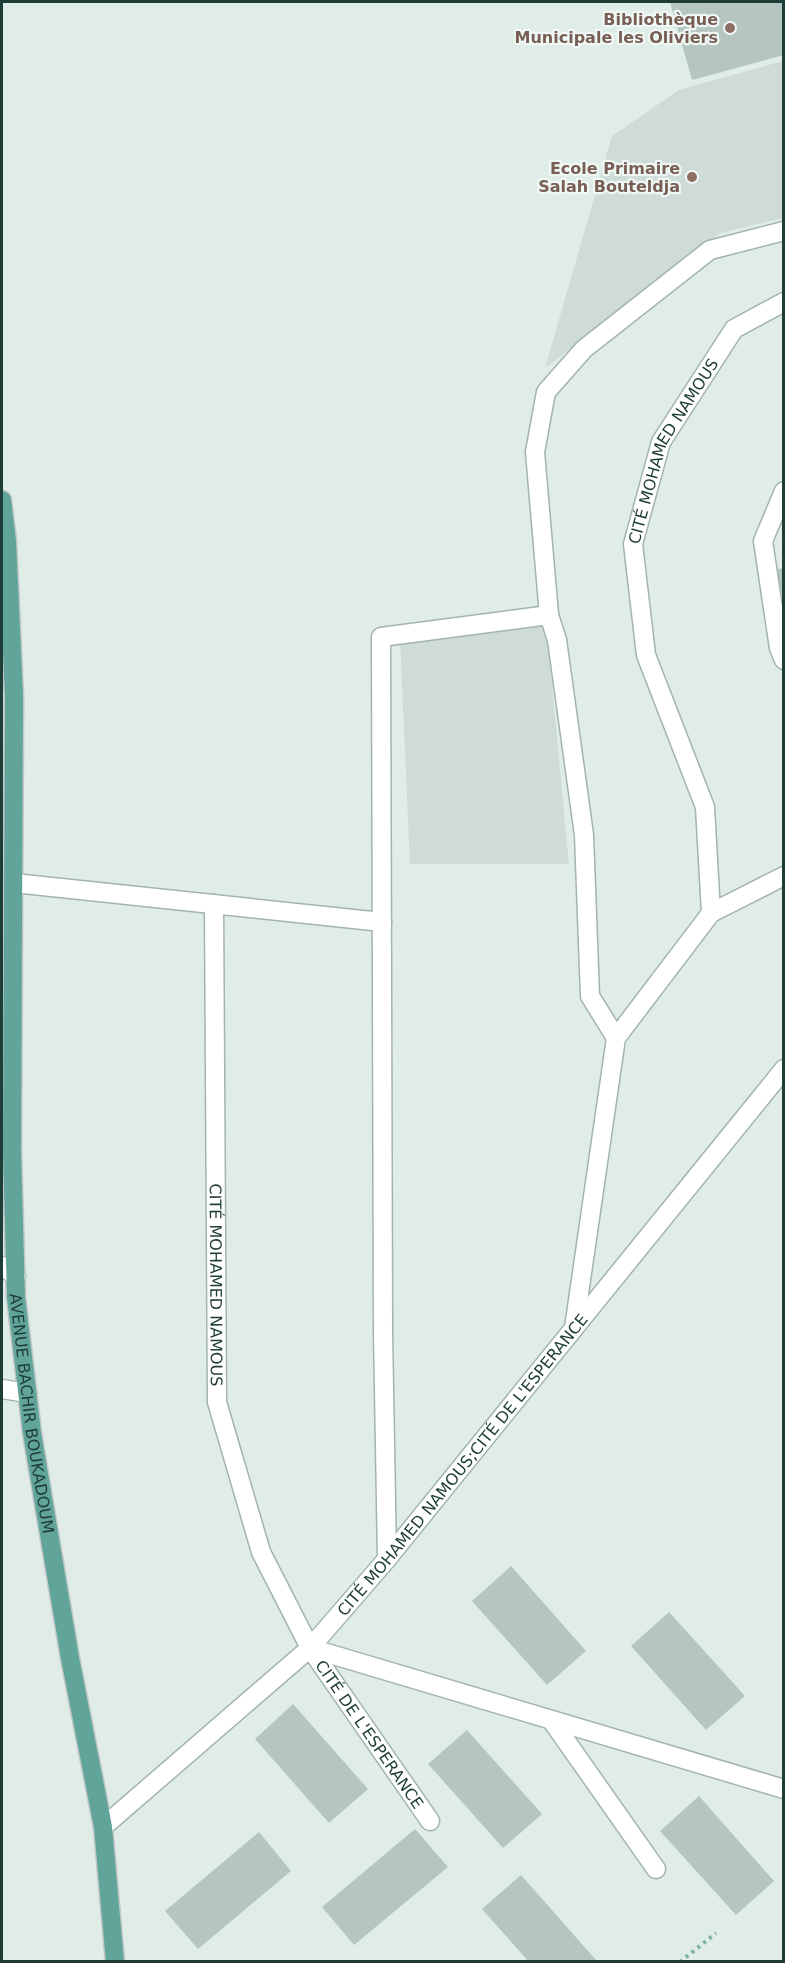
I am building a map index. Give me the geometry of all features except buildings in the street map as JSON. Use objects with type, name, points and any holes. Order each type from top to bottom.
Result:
[{"type":"main road","name":"AVENUE BACHIR BOUKADOUM","points":[[2,500],[7,541],[5,587],[14,696],[12,1151],[9,1271],[32,1433],[70,1658],[103,1827],[115,1962]]},
{"type":"street","points":[[616,1038],[590,996],[584,835],[556,640],[549,615],[535,452],[546,392],[584,350],[710,250],[783,231]]},
{"type":"street","name":"CITÉ MOHAMED NAMOUS","points":[[711,913],[705,807],[646,655],[633,544],[661,442],[734,329],[783,302]]},
{"type":"street","points":[[783,491],[763,541],[779,648],[783,660]]},
{"type":"street","points":[[387,1559],[382,1320],[381,637],[549,615]]},
{"type":"street","points":[[574,1328],[616,1038],[711,913],[783,876]]},
{"type":"street","points":[[14,883],[382,922]]},
{"type":"street","name":"CITÉ MOHAMED NAMOUS","points":[[214,904],[217,1402],[261,1552],[310,1648]]},
{"type":"street","name":"CITÉ MOHAMED NAMOUS;CITÉ DE L'ESPERANCE","points":[[103,1827],[310,1648],[387,1559],[783,1069]]},
{"type":"street","points":[[2,1389],[27,1393]]},
{"type":"street","points":[[310,1648],[783,1790]]},
{"type":"street","name":"CITÉ DE L'ESPERANCE","points":[[310,1648],[430,1821]]},
{"type":"street","points":[[552,1721],[656,1869]]},
{"type":"path","points":[[680,1962],[716,1933]]},
{"type":"shaded area","name":"Ecole Primaire Salah Bouteldja","points":[[783,61],[783,218],[720,233],[545,368],[612,136],[679,90]]},
{"type":"shaded area","points":[[546,622],[569,864],[410,864],[400,639]]},
{"type":"place","name":"Bibliothèque Municipale les Oliviers","points":[[730,28]]},
{"type":"place","name":"Ecole Primaire Salah Bouteldja","points":[[692,177]]}]
